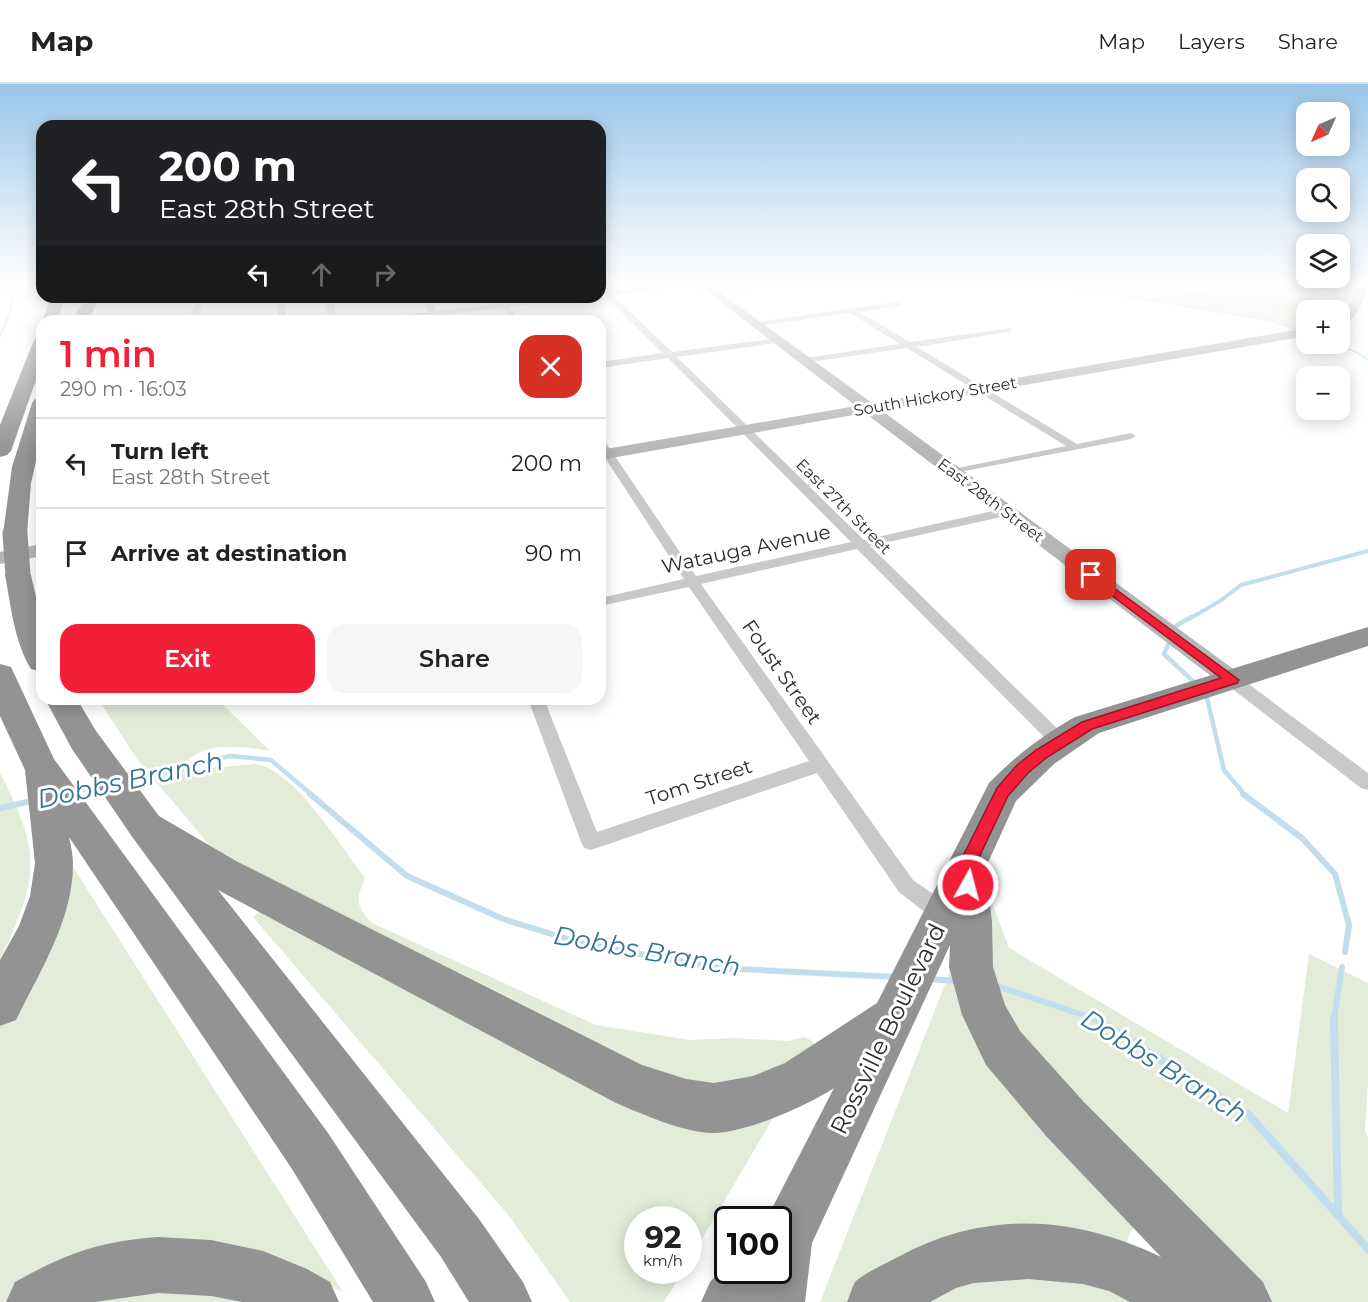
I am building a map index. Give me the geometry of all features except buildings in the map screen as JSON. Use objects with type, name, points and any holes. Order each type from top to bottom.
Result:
[{"type":"highway","points":[[0,451],[36,356]]},
{"type":"highway","points":[[36,422],[19,477],[15,507],[15,534],[9,566],[36,647]]},
{"type":"highway","name":"Rossville Boulevard","points":[[792,1218],[908,991],[1002,793],[1023,769],[1059,741],[1087,725],[1368,636]]},
{"type":"highway","points":[[0,674],[7,696],[40,766],[310,1151],[406,1302]]},
{"type":"highway","points":[[64,705],[84,740],[146,827],[460,1238],[503,1302]]},
{"type":"highway","points":[[0,1004],[37,934],[50,896],[54,863],[40,766]]},
{"type":"highway","points":[[146,827],[222,873],[633,1086],[686,1104],[714,1108],[753,1100],[801,1082],[908,991]]},
{"type":"highway","points":[[966,866],[971,922],[971,967],[985,1015],[1003,1048],[1065,1119],[1243,1302]]},
{"type":"highway","points":[[876,1302],[957,1259],[998,1252],[1059,1253],[1101,1261],[1145,1280],[1186,1302]]},
{"type":"highway","points":[[35,1302],[68,1283],[105,1271],[149,1265],[206,1265],[249,1276],[301,1296],[310,1302]]},
{"type":"highway","name":"Rossville Boulevard","points":[[729,1302],[746,1284]]},
{"type":"highway","name":"Rossville Boulevard","points":[[775,1284],[776,1302]]},
{"type":"street","name":"East 27th Street","points":[[653,340],[1059,741]]},
{"type":"street","points":[[606,364],[772,340]]},
{"type":"street","name":"East 28th Street","points":[[778,340],[1368,783]]},
{"type":"street","points":[[900,340],[1075,447]]},
{"type":"street","points":[[806,361],[942,340]]},
{"type":"street","name":"South Hickory Street","points":[[606,450],[745,430],[1260,340]]},
{"type":"street","points":[[953,472],[1131,436]]},
{"type":"street","name":"Foust Street","points":[[606,454],[906,886],[945,914]]},
{"type":"street","name":"Watauga Avenue","points":[[606,601],[1006,512]]},
{"type":"street","points":[[9,566],[36,553]]},
{"type":"street","name":"Tom Street","points":[[538,705],[591,842],[822,764]]},
{"type":"green space","points":[[102,705],[223,705],[270,751],[237,747],[214,748],[203,751],[186,763],[194,770],[254,764],[269,768],[284,778],[315,810],[365,878],[359,902],[362,911],[372,923],[596,1025],[690,1040],[734,1038],[788,1041],[804,1037],[813,1041],[818,1060],[696,1092],[217,854],[137,759]]},
{"type":"green space","points":[[0,773],[23,826],[29,847],[30,866],[28,886],[22,907],[0,960]]},
{"type":"green space","points":[[68,859],[343,1292],[303,1273],[0,1302],[0,1027],[15,996]]},
{"type":"green space","points":[[989,894],[1009,948],[1288,1113],[1309,954],[1368,983],[1368,1084],[1365,1131],[1368,1138],[1368,1302],[1271,1302],[1012,1034],[979,933]]},
{"type":"green space","points":[[265,907],[635,1105],[776,1113],[721,1206],[714,1206],[714,1218],[702,1239],[702,1206],[624,1206],[624,1284],[675,1284],[664,1302],[570,1302],[510,1217],[253,917]]},
{"type":"green space","points":[[961,944],[966,987],[1141,1211],[1123,1249],[850,1302],[820,1302]]},
{"type":"green space","points":[[1069,1268],[1157,1302],[911,1302],[929,1290]]},
{"type":"green space","points":[[154,1284],[241,1302],[78,1302]]},
{"type":"waterway","points":[[1350,350],[1368,360]]},
{"type":"waterway","points":[[1189,619],[1220,601],[1241,585],[1368,551]]},
{"type":"waterway","points":[[1174,630],[1176,626],[1191,617]]},
{"type":"waterway","points":[[1170,641],[1164,654],[1196,684]]},
{"type":"waterway","points":[[1206,694],[1224,770],[1245,795]]},
{"type":"waterway","name":"Dobbs Branch","points":[[126,780],[230,756],[271,760],[312,795]]},
{"type":"waterway","name":"Dobbs Branch","points":[[73,792],[103,785]]},
{"type":"waterway","name":"Dobbs Branch","points":[[310,794],[407,876],[503,919],[584,944],[718,968],[896,977]]},
{"type":"waterway","points":[[1243,794],[1302,838],[1335,874],[1349,925],[1345,952]]},
{"type":"waterway","name":"Dobbs Branch","points":[[0,808],[32,801]]},
{"type":"waterway","points":[[1334,1019],[1342,967]]},
{"type":"waterway","name":"Dobbs Branch","points":[[929,979],[956,981]]},
{"type":"waterway","name":"Dobbs Branch","points":[[994,985],[1095,1019]]},
{"type":"waterway","name":"Dobbs Branch","points":[[1093,1017],[1249,1115],[1368,1249]]},
{"type":"waterway","points":[[1334,1019],[1338,1215]]},
{"type":"route","points":[[968,885],[966,866],[1002,793],[1023,769],[1041,754],[1087,725],[1232,680],[1091,575]]}]
